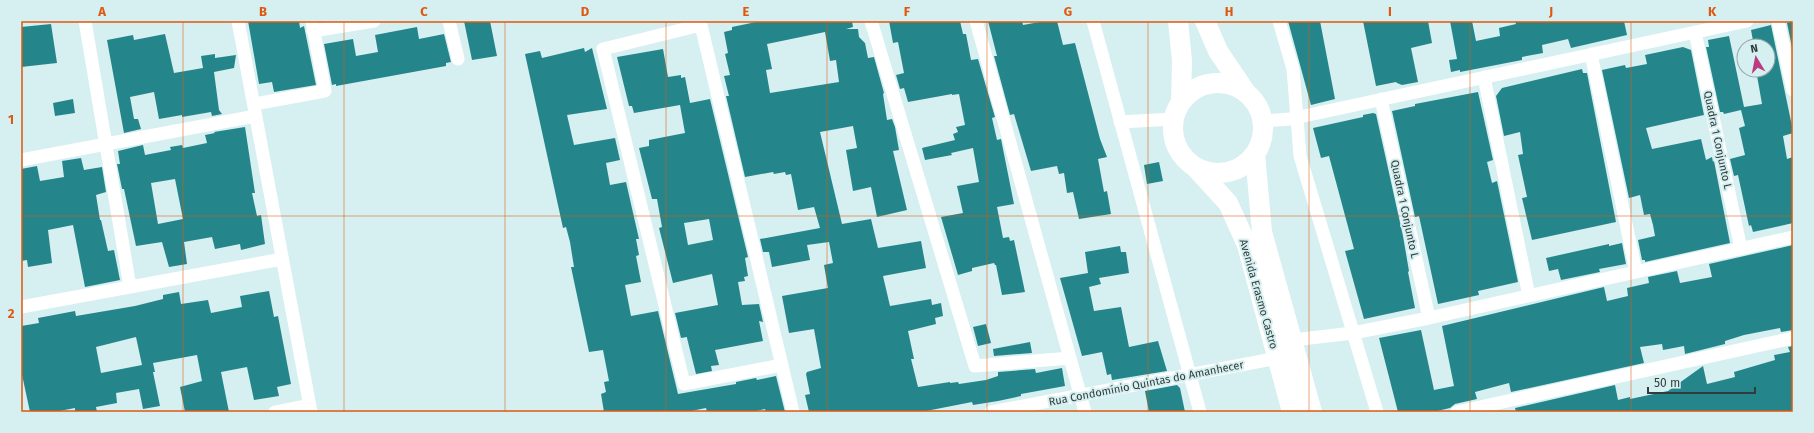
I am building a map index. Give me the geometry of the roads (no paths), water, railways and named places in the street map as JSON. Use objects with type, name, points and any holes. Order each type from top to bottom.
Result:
[{"type":"main road","points":[[1178,21],[1182,61],[1182,101]]},
{"type":"main road","points":[[1205,21],[1218,51],[1245,91],[1257,104],[1263,121],[1263,133],[1255,154],[1242,166],[1227,172],[1210,172],[1194,166],[1184,158],[1176,146],[1173,132],[1173,119],[1182,101],[1194,89],[1211,83],[1229,84],[1245,91]]},
{"type":"main road","name":"Avenida Erasmo Castro","points":[[1255,154],[1262,232],[1312,412]]},
{"type":"main road","name":"Avenida Erasmo Castro","points":[[1194,166],[1228,203],[1247,245],[1292,412]]},
{"type":"street","points":[[85,21],[130,287]]},
{"type":"street","points":[[238,21],[310,409],[275,412]]},
{"type":"street","points":[[21,160],[106,144],[255,110],[325,91],[312,26],[374,21]]},
{"type":"street","points":[[449,21],[458,59]]},
{"type":"street","points":[[871,21],[975,366],[1070,358]]},
{"type":"street","points":[[976,21],[1085,412]]},
{"type":"street","points":[[1093,21],[1200,412]]},
{"type":"street","points":[[1279,21],[1293,69],[1300,156],[1377,412]]},
{"type":"street","points":[[1263,121],[1297,117],[1747,21]]},
{"type":"street","points":[[1778,21],[1793,90]]},
{"type":"street","points":[[782,365],[684,384],[603,49],[701,23],[782,365],[793,412]]},
{"type":"street","name":"Quadra 1 Conjunto L","points":[[1695,32],[1741,249]]},
{"type":"street","points":[[1591,54],[1636,272]]},
{"type":"street","points":[[1484,77],[1529,296]]},
{"type":"street","name":"Quadra 1 Conjunto L","points":[[1381,99],[1429,318]]},
{"type":"street","points":[[1120,122],[1173,119]]},
{"type":"street","points":[[1292,340],[1353,333],[1429,318],[1793,237]]},
{"type":"street","points":[[21,307],[282,259]]},
{"type":"street","points":[[1457,412],[1793,338]]},
{"type":"street","name":"Rua Condomínio Quintas do Amanhecer","points":[[991,412],[1278,358]]}]
